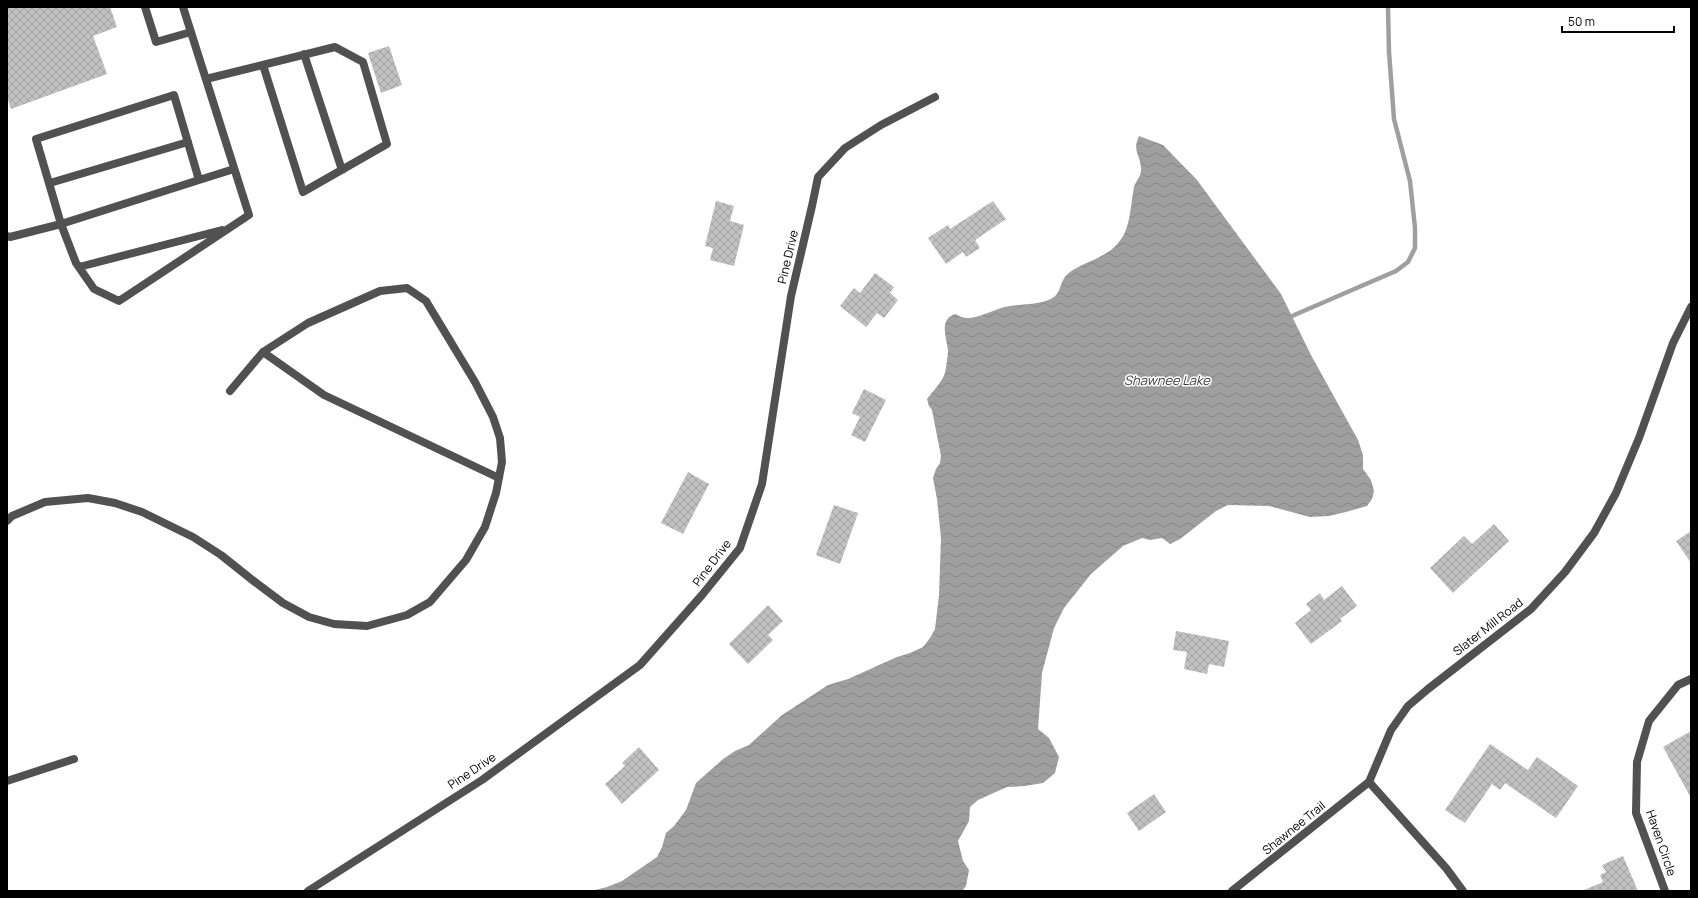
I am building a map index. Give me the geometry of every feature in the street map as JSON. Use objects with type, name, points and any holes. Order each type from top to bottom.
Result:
[{"type":"street","points":[[145,7],[156,42],[191,32]]},
{"type":"street","points":[[183,7],[249,215],[119,301],[94,289],[79,267],[61,224],[36,139],[174,95],[199,180]]},
{"type":"street","points":[[206,79],[335,47],[363,62],[387,144],[303,192],[263,65]]},
{"type":"street","points":[[304,54],[342,170]]},
{"type":"street","name":"Pine Drive","points":[[308,891],[482,780],[640,665],[702,595],[740,548],[762,484],[791,296],[818,176],[845,148],[881,125],[935,97]]},
{"type":"street","points":[[50,183],[188,142]]},
{"type":"street","points":[[7,236],[10,237],[61,224],[234,169]]},
{"type":"street","points":[[79,267],[229,228]]},
{"type":"street","points":[[7,521],[12,516],[45,502],[88,498],[115,503],[142,512],[193,537],[222,555],[255,582],[283,602],[309,617],[334,624],[366,626],[407,616],[430,602],[466,560],[485,527],[496,493],[502,462],[500,438],[493,417],[475,382],[426,301],[407,288],[380,291],[308,323],[263,352],[230,391]]},
{"type":"street","name":"Slater Mill Road","points":[[1369,782],[1391,730],[1408,706],[1531,609],[1565,572],[1594,533],[1616,493],[1640,438],[1673,343],[1691,307]]},
{"type":"street","points":[[263,352],[324,395],[499,478]]},
{"type":"street","name":"Haven Circle","points":[[1665,891],[1636,813],[1637,762],[1649,721],[1678,685],[1691,679]]},
{"type":"street","points":[[7,780],[74,760]]},
{"type":"street","points":[[1369,782],[1446,868],[1463,891]]},
{"type":"street","name":"Shawnee Trail","points":[[1232,891],[1369,782]]},
{"type":"water","name":"Shawnee Lake","points":[[1139,136],[1163,145],[1197,180],[1281,294],[1311,355],[1358,440],[1363,455],[1363,469],[1371,480],[1374,491],[1372,499],[1367,506],[1329,516],[1310,517],[1269,506],[1228,505],[1216,511],[1180,539],[1170,544],[1162,538],[1150,540],[1142,538],[1123,546],[1091,574],[1064,608],[1054,628],[1042,673],[1038,729],[1049,738],[1059,757],[1055,773],[1043,783],[1007,787],[978,800],[970,807],[969,821],[958,841],[963,861],[969,870],[966,886],[962,891],[591,891],[622,881],[657,857],[666,833],[674,826],[686,810],[696,783],[723,759],[735,751],[749,745],[782,715],[828,685],[848,679],[897,657],[910,653],[923,647],[930,638],[935,629],[939,595],[941,538],[933,478],[940,463],[941,456],[932,410],[927,399],[940,383],[945,373],[948,351],[945,330],[947,320],[955,314],[963,318],[970,318],[1007,306],[1049,300],[1057,294],[1068,273],[1102,256],[1115,246],[1127,227],[1134,187],[1141,173],[1136,149]]},
{"type":"building","points":[[7,7],[110,7],[117,27],[93,36],[107,74],[11,109],[7,97]]},
{"type":"building","points":[[389,46],[402,85],[381,93],[368,53]]},
{"type":"building","points":[[716,201],[734,206],[730,221],[744,225],[734,266],[710,260],[713,248],[705,246]]},
{"type":"building","points":[[993,201],[1006,219],[975,240],[980,248],[966,257],[963,252],[946,264],[928,238],[948,225],[950,229]]},
{"type":"building","points":[[875,273],[894,287],[890,293],[898,300],[884,318],[877,313],[866,327],[840,306],[854,288],[860,293]]},
{"type":"building","points":[[864,389],[886,400],[865,442],[851,435],[860,417],[852,413]]},
{"type":"building","points":[[688,472],[709,484],[683,534],[661,523]]},
{"type":"building","points":[[834,505],[858,513],[840,564],[816,555]]},
{"type":"building","points":[[1494,524],[1509,541],[1453,593],[1430,568],[1464,536],[1472,544]]},
{"type":"building","points":[[1691,531],[1691,563],[1676,541]]},
{"type":"building","points":[[1342,586],[1357,606],[1340,619],[1342,621],[1311,644],[1295,623],[1311,610],[1306,604],[1320,593],[1324,600]]},
{"type":"building","points":[[768,605],[783,621],[768,635],[773,640],[748,664],[729,644]]},
{"type":"building","points":[[1176,631],[1229,641],[1224,667],[1209,664],[1207,674],[1184,669],[1187,652],[1173,650]]},
{"type":"building","points":[[1691,731],[1691,798],[1663,747]]},
{"type":"building","points":[[1490,744],[1528,770],[1537,757],[1578,786],[1556,818],[1505,783],[1500,790],[1492,784],[1465,823],[1445,810]]},
{"type":"building","points":[[639,747],[659,770],[622,804],[605,784],[625,766],[622,763]]},
{"type":"building","points":[[1154,794],[1166,812],[1139,831],[1127,813]]},
{"type":"building","points":[[1623,856],[1638,891],[1582,891],[1603,882],[1600,875],[1606,872],[1602,865]]},
{"type":"waterway","points":[[1292,316],[1396,271],[1408,262],[1415,248],[1415,228],[1410,181],[1394,119],[1389,52],[1388,7]]}]
